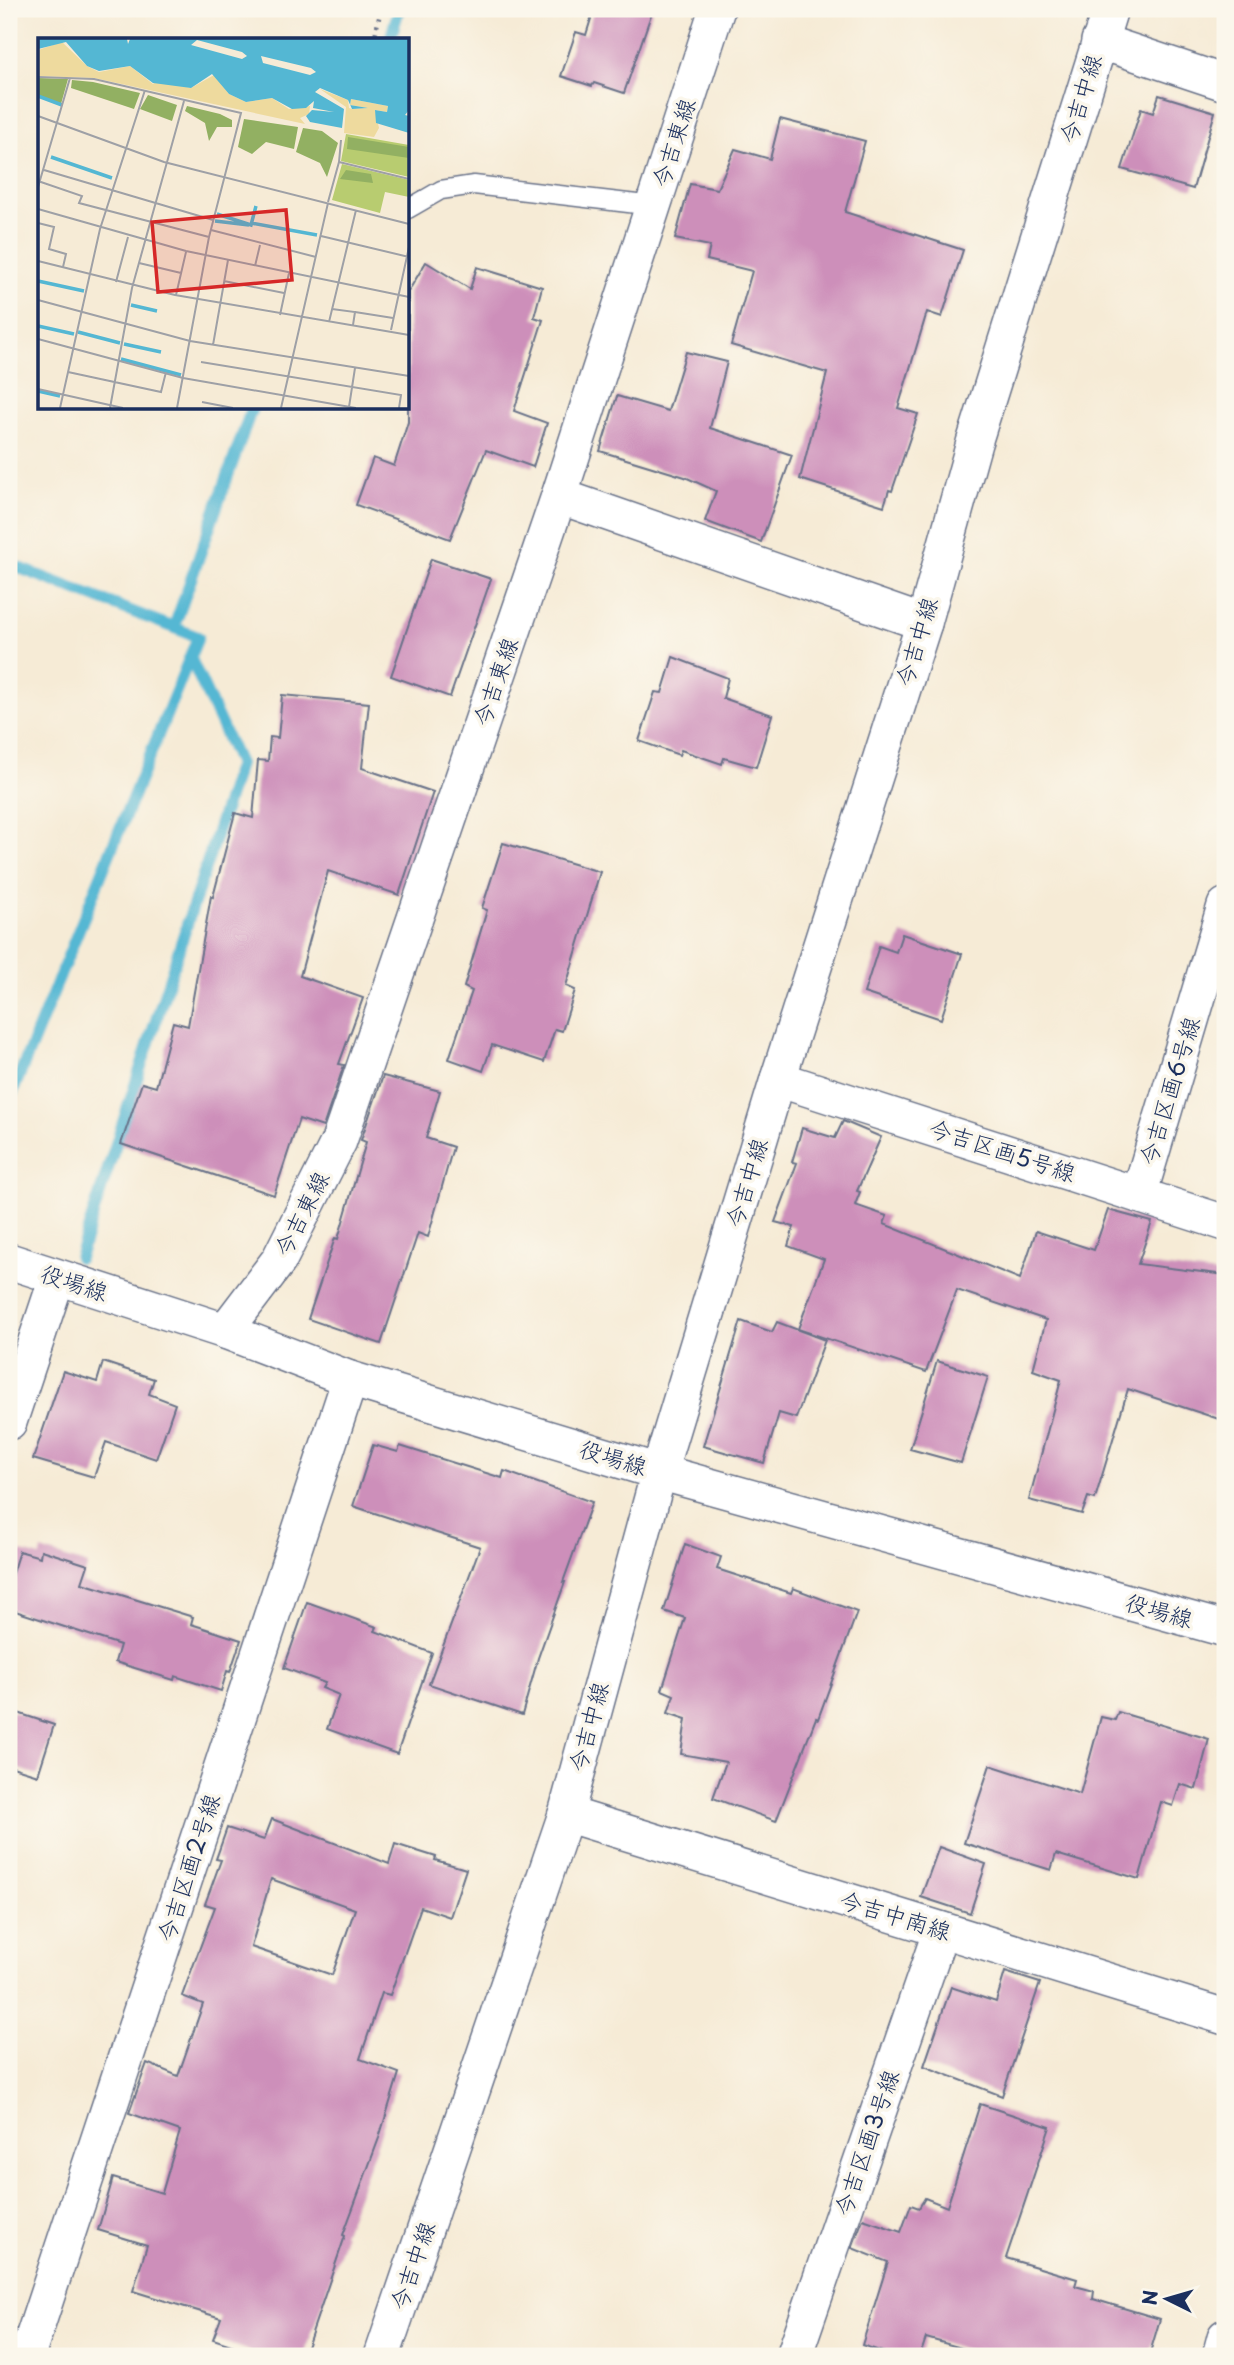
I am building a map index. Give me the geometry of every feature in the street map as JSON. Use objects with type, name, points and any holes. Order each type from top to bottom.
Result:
[{"type":"street","name":"今吉東線","points":[[225,1331],[279,1260],[339,1141],[559,496],[717,9]]},
{"type":"street","points":[[1105,25],[1225,83]]},
{"type":"street","name":"今吉中線","points":[[383,2356],[566,1814],[659,1472],[778,1079],[924,624],[974,443],[1105,25]]},
{"type":"street","points":[[559,496],[924,624]]},
{"type":"street","name":"今吉区画6号線","points":[[1139,1195],[1225,906]]},
{"type":"street","name":"今吉区画5号線","points":[[778,1079],[1225,1223]]},
{"type":"street","name":"役場線","points":[[9,1261],[225,1331],[350,1379],[659,1472],[1225,1629]]},
{"type":"street","points":[[9,1422],[57,1278]]},
{"type":"street","name":"今吉区画2号線","points":[[27,2356],[350,1379]]},
{"type":"street","name":"今吉中南線","points":[[566,1814],[1225,2017]]},
{"type":"street","name":"今吉区画3号線","points":[[794,2356],[941,1930]]},
{"type":"street","points":[[1220,2356],[1225,2337]]},
{"type":"lane","points":[[410,208],[441,190],[474,185],[654,206]]},
{"type":"path","points":[[374,38],[381,9]]},
{"type":"building","points":[[594,9],[653,9],[624,93],[561,76],[576,32],[586,35]]},
{"type":"building","points":[[1159,95],[1215,112],[1193,189],[1122,169],[1141,109],[1153,113]]},
{"type":"building","points":[[780,119],[865,141],[845,212],[963,250],[942,317],[927,312],[898,408],[918,414],[892,491],[889,490],[884,506],[800,479],[827,373],[731,345],[752,271],[707,260],[710,246],[675,239],[690,184],[717,189],[735,149],[770,159]]},
{"type":"building","points":[[426,262],[470,289],[477,267],[542,287],[534,317],[543,320],[514,411],[547,423],[533,467],[486,450],[450,539],[356,505],[373,458],[394,466],[408,422],[410,289]]},
{"type":"building","points":[[686,352],[727,362],[710,428],[792,455],[761,542],[705,521],[716,491],[685,477],[600,451],[617,396],[668,411]]},
{"type":"building","points":[[431,559],[491,579],[450,697],[391,676]]},
{"type":"building","points":[[673,657],[728,678],[723,698],[772,715],[756,767],[724,758],[722,764],[681,750],[679,755],[639,741],[655,692],[662,693]]},
{"type":"building","points":[[282,695],[369,703],[362,768],[433,792],[399,895],[328,871],[300,976],[363,998],[339,1064],[344,1065],[323,1127],[299,1119],[274,1195],[121,1144],[142,1083],[156,1087],[173,1022],[188,1026],[211,896],[213,897],[235,813],[253,818],[258,760],[268,761],[270,737],[278,738]]},
{"type":"building","points":[[503,843],[600,872],[566,986],[575,990],[562,1031],[555,1029],[544,1062],[492,1045],[483,1071],[449,1059],[472,991],[464,987],[487,910],[482,908]]},
{"type":"building","points":[[902,934],[962,954],[941,1019],[864,993],[879,946],[896,952]]},
{"type":"building","points":[[383,1076],[440,1091],[426,1138],[453,1147],[428,1237],[418,1233],[381,1344],[308,1319],[335,1238],[338,1239],[366,1142],[361,1140]]},
{"type":"building","points":[[843,1121],[881,1137],[857,1191],[860,1192],[855,1205],[887,1216],[884,1224],[1020,1279],[1036,1231],[1094,1250],[1108,1210],[1152,1222],[1138,1264],[1225,1275],[1225,1421],[1128,1389],[1095,1499],[1088,1497],[1082,1514],[1029,1500],[1061,1380],[1033,1370],[1046,1320],[957,1290],[926,1372],[798,1329],[824,1259],[788,1246],[794,1227],[775,1222],[797,1163],[792,1162],[802,1128],[835,1138]]},
{"type":"building","points":[[741,1321],[772,1332],[777,1322],[825,1340],[796,1418],[779,1413],[764,1463],[703,1446]]},
{"type":"building","points":[[937,1361],[988,1377],[961,1463],[910,1449]]},
{"type":"building","points":[[103,1362],[154,1379],[149,1394],[175,1404],[156,1459],[106,1442],[94,1477],[33,1459],[63,1371],[97,1382]]},
{"type":"building","points":[[373,1445],[398,1452],[400,1446],[502,1478],[504,1471],[592,1502],[538,1658],[522,1715],[429,1684],[480,1547],[353,1506]]},
{"type":"building","points":[[685,1544],[721,1557],[717,1569],[791,1593],[793,1588],[857,1612],[818,1719],[816,1718],[776,1821],[713,1798],[726,1762],[681,1754],[686,1719],[668,1713],[674,1695],[662,1690],[685,1618],[664,1611]]},
{"type":"building","points":[[41,1550],[88,1565],[82,1583],[193,1617],[191,1624],[241,1640],[221,1691],[175,1676],[174,1680],[115,1662],[120,1645],[9,1609],[9,1583],[19,1551],[40,1557]]},
{"type":"building","points":[[307,1602],[377,1627],[375,1631],[432,1653],[397,1754],[327,1729],[339,1695],[322,1688],[325,1683],[284,1668]]},
{"type":"building","points":[[9,1710],[54,1725],[38,1775],[9,1766]]},
{"type":"building","points":[[1118,1712],[1209,1739],[1196,1789],[1180,1784],[1173,1806],[1161,1802],[1139,1879],[1056,1854],[1051,1870],[964,1843],[990,1765],[1080,1794],[1101,1717],[1115,1720]]},
{"type":"building","points":[[272,1819],[389,1864],[395,1844],[466,1869],[450,1917],[421,1907],[390,1995],[382,1993],[360,2059],[399,2073],[304,2356],[264,2356],[213,2339],[221,2318],[133,2291],[147,2245],[98,2230],[113,2178],[162,2193],[180,2131],[129,2113],[147,2063],[178,2076],[203,2004],[182,1996],[215,1907],[205,1904],[221,1860],[216,1859],[227,1828],[264,1840]],"holes":[[[271,1879],[355,1909],[332,1975],[251,1947]]]},
{"type":"building","points":[[939,1847],[986,1864],[970,1913],[921,1897]]},
{"type":"building","points":[[1005,1972],[1040,1983],[1002,2096],[924,2066],[951,1987],[996,2002]]},
{"type":"building","points":[[980,2104],[1050,2127],[1006,2258],[1077,2279],[1075,2286],[1094,2291],[1093,2299],[1160,2319],[1149,2356],[990,2356],[926,2338],[920,2356],[894,2356],[862,2345],[888,2262],[852,2248],[863,2219],[901,2232],[911,2205],[919,2208],[925,2198],[947,2207]]},
{"type":"waterway","points":[[391,38],[399,9]]},
{"type":"waterway","points":[[174,627],[251,410]]},
{"type":"waterway","points":[[9,564],[198,637],[9,1101]]},
{"type":"waterway","points":[[79,1258],[239,764],[190,657]]}]
